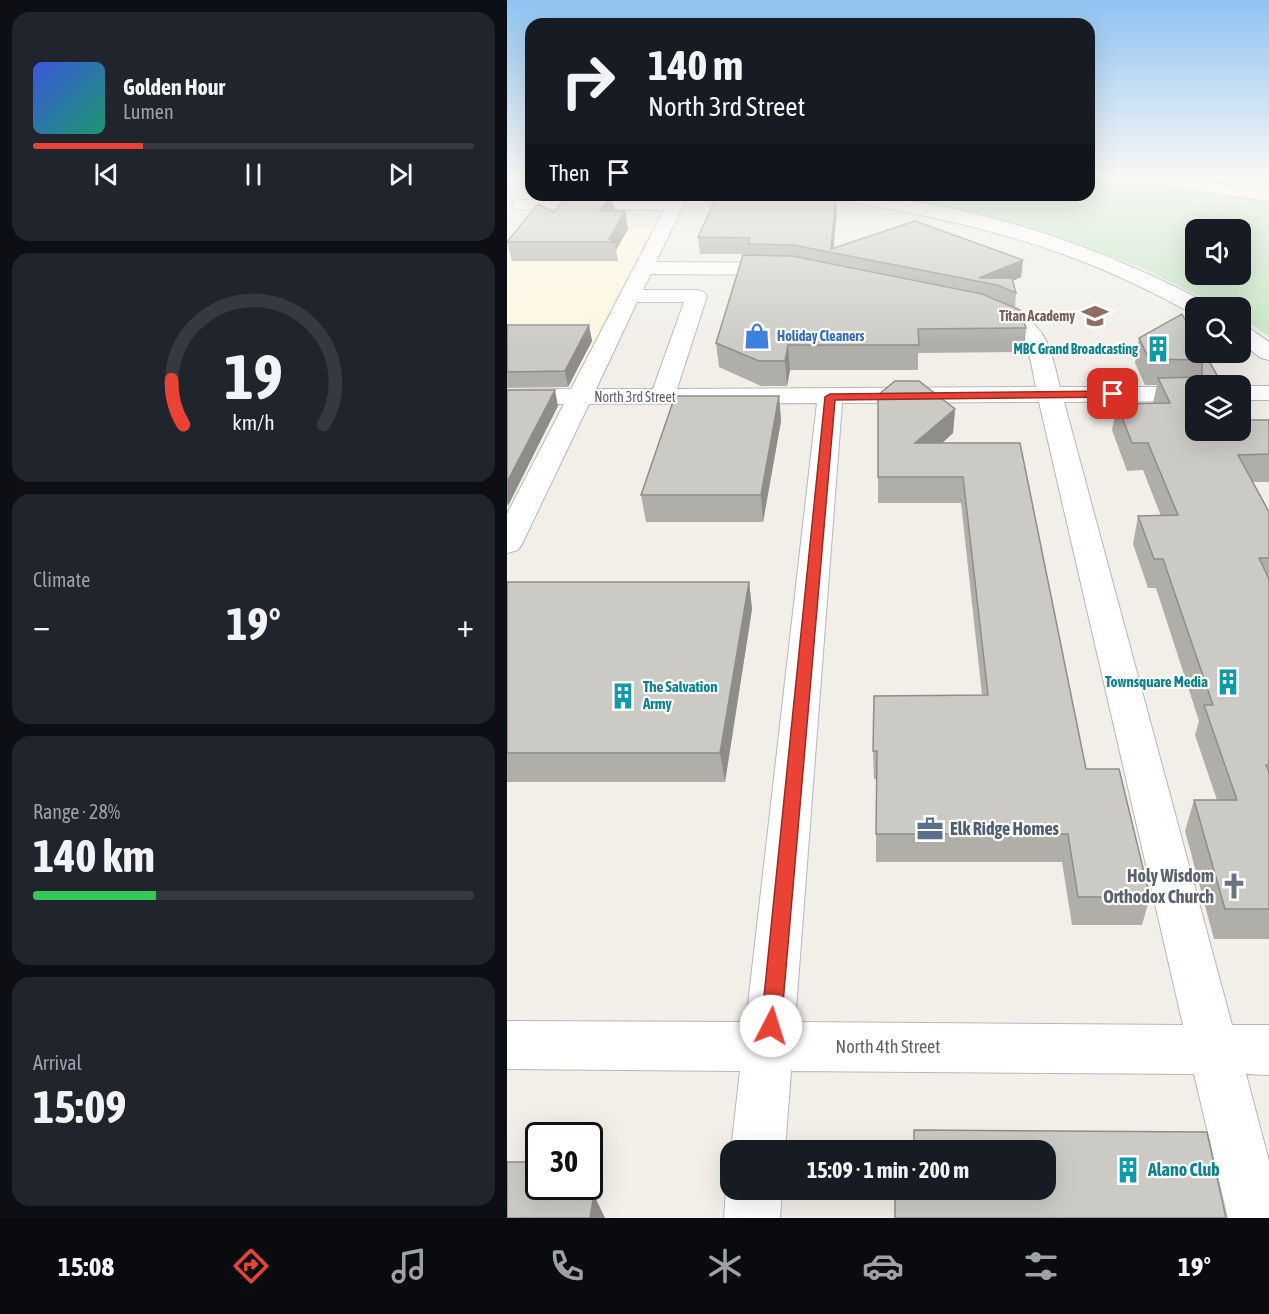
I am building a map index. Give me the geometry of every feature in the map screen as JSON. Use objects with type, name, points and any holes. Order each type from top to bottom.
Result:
[{"type":"street","points":[[507,544],[660,234]]},
{"type":"street","points":[[1021,234],[1103,262],[1185,299]]},
{"type":"street","points":[[642,268],[775,268],[805,272]]},
{"type":"street","points":[[629,296],[697,296],[662,397]]},
{"type":"street","points":[[964,306],[1007,316],[1028,327],[1037,343],[1256,1218]]},
{"type":"street","points":[[1251,340],[1269,353]]},
{"type":"street","points":[[1251,393],[1269,393]]},
{"type":"street","name":"North 3rd Street","points":[[507,396],[830,397],[1185,394]]},
{"type":"street","points":[[759,1140],[830,397]]},
{"type":"street","name":"North 4th Street","points":[[507,1045],[1269,1050]]},
{"type":"street","points":[[752,1218],[753,1200]]},
{"type":"shaded area","points":[[507,234],[650,234],[579,376],[507,376]]},
{"type":"green space","points":[[1047,234],[1185,234],[1185,285],[1251,285],[1251,234],[1269,234],[1269,336],[1251,324],[1251,297],[1201,297],[1140,267]]},
{"type":"building","points":[[514,234],[612,234],[609,239],[615,242],[507,242]]},
{"type":"building","points":[[699,234],[832,234],[831,249],[876,234],[951,234],[1023,260],[979,278],[1012,278],[1016,293],[997,285],[793,245],[748,244],[750,238],[698,237]]},
{"type":"building","points":[[743,255],[792,256],[982,294],[1020,310],[1026,328],[918,329],[919,345],[788,345],[785,361],[759,361],[716,343]]},
{"type":"building","points":[[1182,314],[1185,319],[1185,360],[1149,359],[1139,338]]},
{"type":"building","points":[[507,325],[589,325],[565,371],[507,372]]},
{"type":"building","points":[[1202,363],[1210,363],[1217,375],[1202,375]]},
{"type":"building","points":[[1185,377],[1185,441],[1251,441],[1251,420],[1269,420],[1269,454],[1238,455],[1269,512],[1269,558],[1259,558],[1269,579],[1269,765],[1266,765],[1269,772],[1269,909],[1225,909],[1194,800],[1237,800],[1204,705],[1213,705],[1163,559],[1154,559],[1138,516],[1178,515],[1148,443],[1132,443],[1117,404],[1170,403],[1158,378]]},
{"type":"building","points":[[895,381],[919,381],[955,409],[915,443],[1020,443],[1086,769],[1119,769],[1150,897],[1078,897],[1068,834],[876,834],[877,751],[873,751],[874,696],[988,695],[963,477],[878,477],[878,395]]},
{"type":"building","points":[[507,390],[555,390],[507,482]]},
{"type":"building","points":[[675,396],[779,396],[761,495],[641,495]]},
{"type":"building","name":"The Salvation Army","points":[[507,582],[749,582],[720,753],[507,753]]},
{"type":"building","name":"Alano Club","points":[[914,1130],[1207,1132],[1226,1218],[895,1218],[895,1200],[1056,1200],[1056,1140],[914,1140]]},
{"type":"building","points":[[507,1162],[525,1162],[525,1200],[593,1200],[590,1218],[507,1218]]},
{"type":"place","name":"Titan Academy","points":[[1095,316]]},
{"type":"place","name":"Holiday Cleaners","points":[[757,336]]},
{"type":"place","name":"MBC Grand Broadcasting","points":[[1158,349]]},
{"type":"place","name":"Townsquare Media","points":[[1228,682]]},
{"type":"place","name":"The Salvation Army","points":[[623,696]]},
{"type":"place","name":"Elk Ridge Homes","points":[[930,829]]},
{"type":"place","name":"Holy Wisdom Orthodox Church","points":[[1234,886]]},
{"type":"place","name":"Alano Club","points":[[1128,1170]]},
{"type":"route","points":[[771,1026],[830,397],[1113,394]]}]
